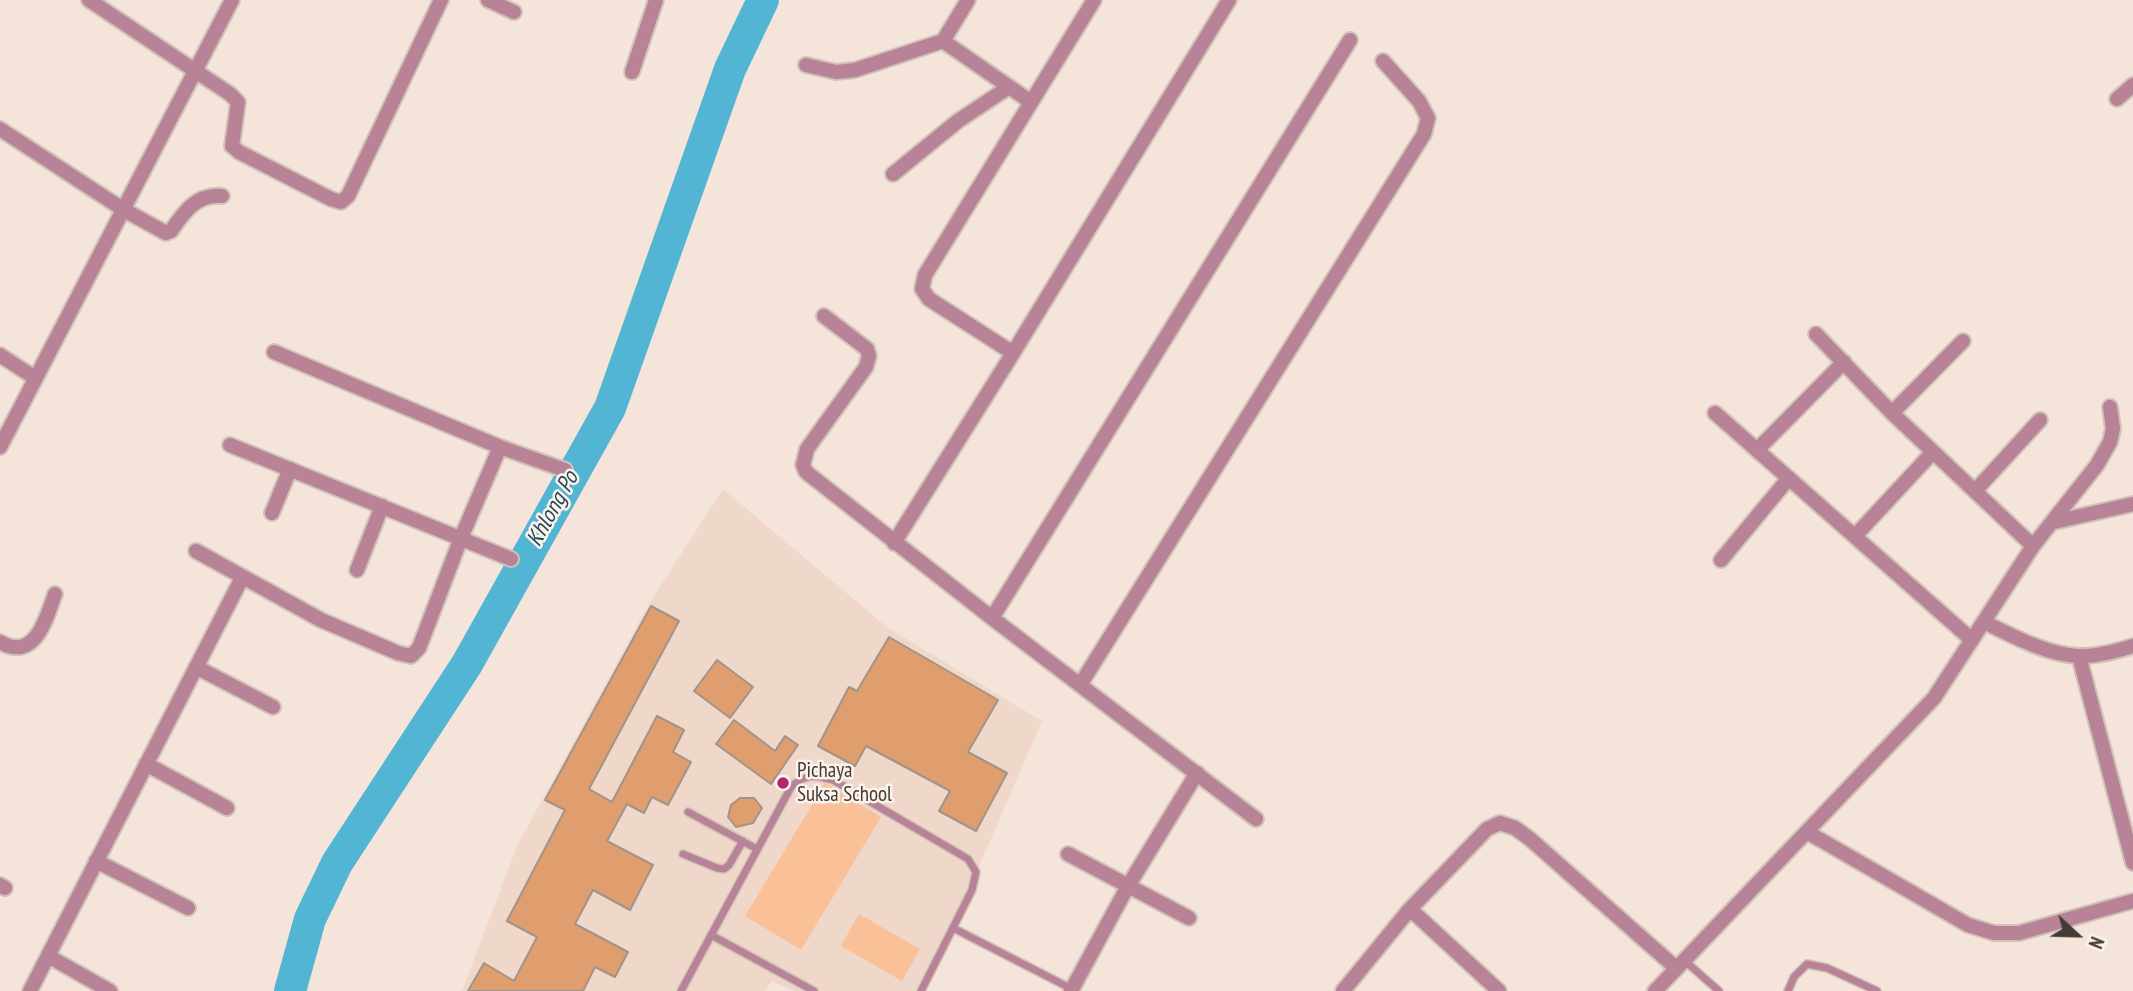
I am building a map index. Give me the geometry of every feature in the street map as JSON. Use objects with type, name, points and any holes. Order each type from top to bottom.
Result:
[{"type":"street","points":[[89,0],[239,102],[232,146],[341,202],[348,196],[441,0]]},
{"type":"street","points":[[0,447],[232,0]]},
{"type":"street","points":[[488,0],[514,12]]},
{"type":"street","points":[[632,72],[656,0]]},
{"type":"street","points":[[806,65],[836,72],[855,70],[943,41],[968,0]]},
{"type":"street","points":[[1013,353],[929,299],[922,289],[925,275],[1094,0]]},
{"type":"street","points":[[894,543],[1229,0]]},
{"type":"street","points":[[992,618],[1350,40]]},
{"type":"street","points":[[943,41],[1031,102]]},
{"type":"street","points":[[1080,685],[1424,134],[1428,118],[1419,101],[1383,61]]},
{"type":"street","points":[[2117,99],[2133,85]]},
{"type":"street","points":[[894,174],[958,121],[1009,87]]},
{"type":"street","points":[[0,129],[124,211],[166,233],[171,231],[192,205],[209,195],[222,196]]},
{"type":"street","points":[[824,316],[867,349],[869,356],[866,367],[807,449],[803,465],[806,472],[894,543],[1256,819]]},
{"type":"street","points":[[1816,334],[1892,413],[2034,546]]},
{"type":"street","points":[[1892,413],[1963,341]]},
{"type":"street","points":[[274,352],[500,447],[565,470]]},
{"type":"street","points":[[0,355],[35,378]]},
{"type":"street","points":[[1757,450],[1844,362]]},
{"type":"street","points":[[1655,991],[1934,698],[2034,546],[2097,465],[2110,443],[2113,429],[2110,407]]},
{"type":"street","points":[[1715,412],[1972,640]]},
{"type":"street","points":[[1975,491],[2040,420]]},
{"type":"street","points":[[230,444],[511,559]]},
{"type":"street","points":[[195,551],[321,620],[411,656],[419,648],[461,538],[500,447]]},
{"type":"street","points":[[1855,536],[1933,452]]},
{"type":"street","points":[[272,513],[289,469]]},
{"type":"street","points":[[1721,560],[1789,478]]},
{"type":"street","points":[[2054,522],[2133,504]]},
{"type":"street","points":[[357,570],[382,506]]},
{"type":"street","points":[[30,991],[242,578]]},
{"type":"street","points":[[0,642],[15,647],[33,640],[42,628],[55,594]]},
{"type":"street","points":[[1984,622],[2019,639],[2079,656],[2133,646]]},
{"type":"street","points":[[2079,656],[2133,863]]},
{"type":"street","points":[[196,667],[272,707]]},
{"type":"street","points":[[146,764],[227,808]]},
{"type":"street","points":[[1071,990],[1128,886],[1197,773]]},
{"type":"street","points":[[1343,991],[1410,909],[1487,830],[1500,823],[1515,828],[1530,839],[1680,964]]},
{"type":"street","points":[[1807,832],[1968,925],[1994,933],[2019,933],[2133,901]]},
{"type":"street","points":[[1068,854],[1189,918]]},
{"type":"street","points":[[96,861],[188,908]]},
{"type":"street","points":[[1410,909],[1499,991]]},
{"type":"street","points":[[48,956],[110,991]]},
{"type":"lane","points":[[681,991],[791,787],[803,776],[818,776],[833,780],[968,859],[976,872],[972,890],[921,991]]},
{"type":"lane","points":[[688,812],[757,849]]},
{"type":"lane","points":[[683,853],[724,869],[743,841]]},
{"type":"lane","points":[[953,928],[1071,990]]},
{"type":"lane","points":[[711,935],[814,991]]},
{"type":"lane","points":[[1680,964],[1719,991]]},
{"type":"lane","points":[[1788,991],[1794,977],[1807,964],[1827,968],[1877,991]]},
{"type":"shaded area","name":"Pichaya Suksa School","points":[[723,489],[888,628],[1042,721],[925,991],[793,991],[772,981],[765,991],[462,991],[517,846],[650,602]]},
{"type":"shaded area","points":[[825,783],[881,817],[801,950],[745,916]]},
{"type":"shaded area","points":[[859,914],[920,949],[902,981],[841,946]]},
{"type":"building","points":[[651,606],[679,621],[589,789],[612,802],[657,716],[684,730],[673,752],[691,762],[668,805],[652,797],[644,813],[627,804],[607,841],[653,865],[630,910],[593,890],[575,924],[628,952],[615,977],[595,967],[583,991],[468,991],[484,963],[514,981],[537,937],[507,921],[565,810],[545,800]]},
{"type":"building","points":[[889,637],[998,700],[968,752],[1007,773],[976,831],[939,811],[950,791],[866,746],[855,766],[818,746],[849,687],[857,691]]},
{"type":"building","points":[[717,660],[753,687],[730,718],[694,691]]},
{"type":"building","points":[[734,720],[775,751],[785,736],[798,745],[771,784],[716,744]]},
{"type":"building","points":[[740,798],[754,798],[762,808],[753,823],[736,827],[728,817],[731,805]]},
{"type":"waterway","name":"Khlong Po","points":[[290,991],[310,919],[337,863],[467,664],[610,408],[730,69],[763,0]]},
{"type":"place","name":"Pichaya Suksa School","points":[[783,783]]}]
